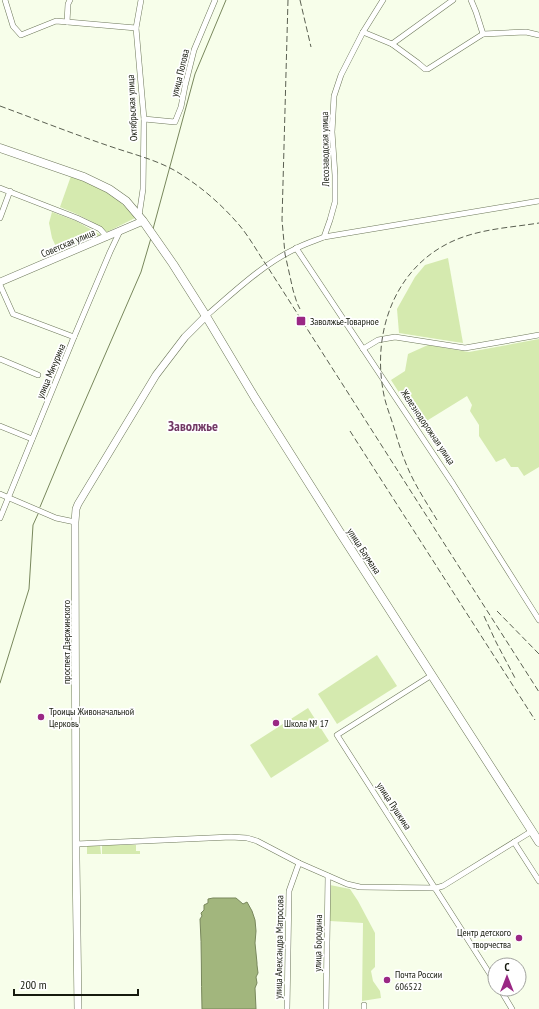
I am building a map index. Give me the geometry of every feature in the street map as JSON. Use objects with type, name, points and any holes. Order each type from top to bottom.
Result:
[{"type":"main road","name":"улица Баумана","points":[[0,148],[84,177],[109,189],[126,201],[141,219],[176,269],[345,540],[539,842]]},
{"type":"street","points":[[5,0],[13,26],[21,35],[56,21],[136,28]]},
{"type":"street","points":[[67,22],[68,4],[70,0]]},
{"type":"street","name":"Октябрьская улица","points":[[141,0],[136,28],[144,119],[141,219]]},
{"type":"street","name":"улица Попова","points":[[144,119],[175,122],[181,107],[184,86],[194,50],[215,0]]},
{"type":"street","name":"Лесозаводская улица","points":[[324,237],[335,202],[332,132],[334,96],[341,75],[363,32],[383,0]]},
{"type":"street","points":[[392,44],[453,0]]},
{"type":"street","points":[[471,0],[483,34]]},
{"type":"street","points":[[363,32],[392,44],[425,69],[428,69],[483,34],[526,32],[539,35]]},
{"type":"street","points":[[0,188],[77,218],[100,229],[107,237]]},
{"type":"street","points":[[0,218],[10,191]]},
{"type":"street","points":[[206,316],[267,266],[296,248],[324,237],[538,202]]},
{"type":"street","name":"Советская улица","points":[[0,284],[107,237],[141,219]]},
{"type":"street","name":"улица Мичурина","points":[[0,518],[74,337],[120,231]]},
{"type":"street","name":"Железнодорожная улица","points":[[296,248],[453,484],[539,620]]},
{"type":"street","points":[[0,284],[13,314],[74,337]]},
{"type":"street","name":"проспект Дзержинского","points":[[78,1009],[76,844],[76,509],[156,374],[186,337],[206,316]]},
{"type":"street","points":[[363,349],[378,340],[395,337],[465,348],[539,335]]},
{"type":"street","points":[[0,359],[38,375]]},
{"type":"street","points":[[0,426],[32,439]]},
{"type":"street","points":[[0,494],[56,518],[75,522]]},
{"type":"street","name":"улица Пушкина","points":[[432,675],[338,735],[487,969]]},
{"type":"street","points":[[76,844],[247,838],[257,841],[299,863],[347,884],[360,887],[436,888],[443,886],[532,831]]},
{"type":"street","points":[[514,842],[539,881]]},
{"type":"street","name":"улица Александра Матросова","points":[[287,1009],[289,891],[299,863]]},
{"type":"street","name":"улица Бородина","points":[[326,1009],[328,876]]},
{"type":"street","points":[[505,997],[512,1009]]},
{"type":"shaded area","points":[[71,176],[114,197],[135,218],[107,232],[79,215],[60,207]]},
{"type":"shaded area","points":[[52,212],[76,221],[101,235],[59,253],[52,238],[49,223]]},
{"type":"shaded area","points":[[448,258],[463,343],[399,333],[397,309],[415,277],[425,265]]},
{"type":"shaded area","points":[[539,339],[539,467],[524,476],[518,467],[511,467],[505,458],[496,462],[479,436],[479,425],[470,411],[472,405],[467,396],[420,425],[391,380],[405,371],[408,354],[428,345],[469,352]]},
{"type":"shaded area","points":[[377,655],[397,686],[337,724],[318,694]]},
{"type":"shaded area","points":[[308,708],[329,741],[271,778],[250,745]]},
{"type":"shaded area","points":[[100,845],[101,854],[87,854],[87,846]]},
{"type":"shaded area","points":[[102,845],[136,845],[136,851],[140,851],[140,854],[102,854]]},
{"type":"shaded area","points":[[330,885],[350,889],[375,933],[375,967],[371,971],[373,981],[380,991],[381,998],[362,1001],[363,923],[330,921]]},
{"type":"shaded area","points":[[236,898],[243,904],[247,902],[252,911],[255,920],[255,943],[258,973],[255,988],[256,1009],[202,1009],[200,919],[202,916],[201,913],[204,910],[204,905],[208,903],[208,899]]},
{"type":"waterway","points":[[153,229],[195,74],[226,0]]},
{"type":"waterway","points":[[40,507],[141,272],[151,238]]},
{"type":"waterway","points":[[0,683],[29,589],[33,525],[38,514]]},
{"type":"railway","points":[[288,0],[282,220],[285,254],[293,290],[300,309]]},
{"type":"railway","points":[[300,0],[311,47]]},
{"type":"railway","points":[[0,106],[169,167],[200,187],[234,219],[254,246],[539,692]]},
{"type":"railway","points":[[437,520],[408,468],[384,395],[381,369],[381,348],[391,307],[400,288],[412,272],[427,257],[445,245],[479,232],[539,223]]},
{"type":"railway","points":[[350,431],[535,720]]},
{"type":"railway","points":[[497,611],[539,654]]},
{"type":"railway","points":[[484,616],[515,678]]},
{"type":"place","name":"Заволжье-Товарное","points":[[301,321]]},
{"type":"place","name":"Троицы Живоначальной Церковь","points":[[41,717]]},
{"type":"place","name":"Школа № 17","points":[[276,723]]},
{"type":"place","name":"Центр детского творчества","points":[[519,938]]},
{"type":"place","name":"Почта России 606522","points":[[387,980]]},
{"type":"district","name":"Заволжье","points":[[193,426]]}]
